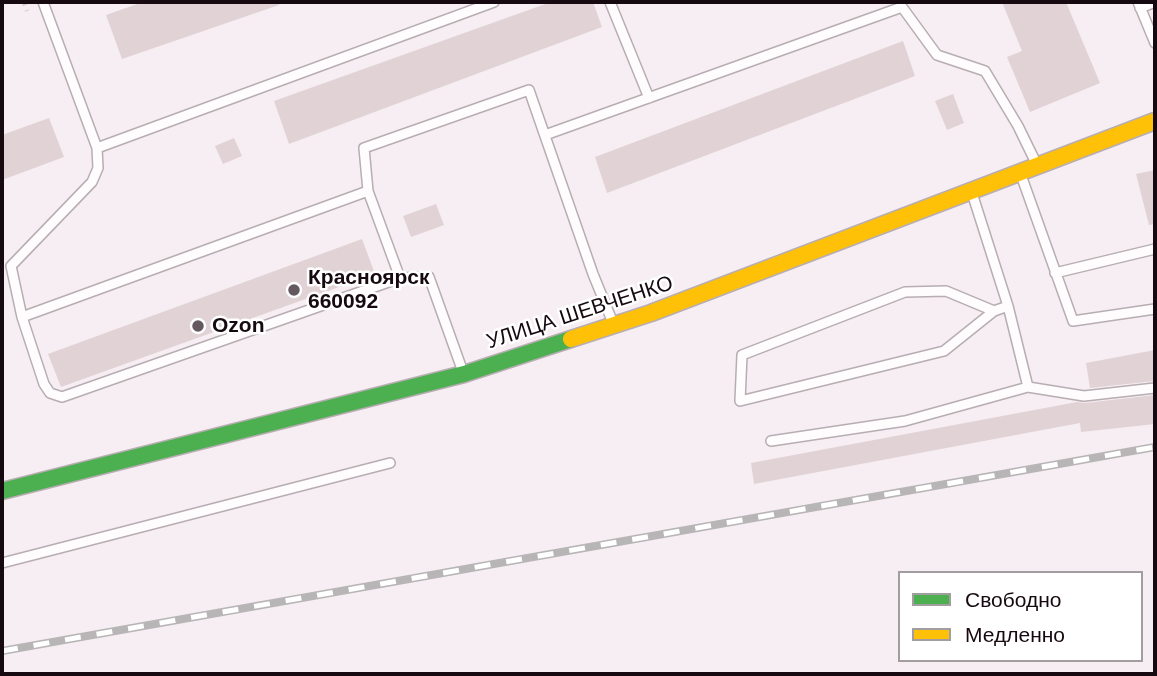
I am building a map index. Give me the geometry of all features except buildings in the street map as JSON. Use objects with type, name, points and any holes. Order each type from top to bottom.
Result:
[{"type":"street","name":"УЛИЦА ШЕВЧЕНКО","points":[[2,491],[464,374],[651,313],[1155,121]]},
{"type":"lane","points":[[43,2],[97,148],[98,168],[92,182],[11,266],[22,317],[44,384],[50,393],[62,397],[400,278],[429,277],[464,374]]},
{"type":"lane","points":[[97,148],[494,2]]},
{"type":"lane","points":[[610,2],[649,98]]},
{"type":"lane","points":[[1155,2],[1139,5],[1155,43]]},
{"type":"lane","points":[[545,135],[901,4],[937,55],[985,71],[1018,126],[1038,167]]},
{"type":"lane","points":[[400,278],[368,191],[364,148],[529,90],[593,274],[614,325]]},
{"type":"lane","points":[[1021,174],[1073,321],[1155,309]]},
{"type":"lane","points":[[22,317],[368,191]]},
{"type":"lane","points":[[972,192],[1008,306],[1028,387]]},
{"type":"lane","points":[[1055,273],[1155,249]]},
{"type":"lane","points":[[994,312],[946,292],[905,292],[742,355],[740,401],[944,351],[994,312],[1008,306]]},
{"type":"lane","points":[[771,441],[905,421],[1028,387],[1084,396],[1155,388]]},
{"type":"lane","points":[[2,563],[390,463]]},
{"type":"railway","points":[[2,651],[1155,447]]},
{"type":"traffic: fast","points":[[2,491],[464,374],[571,339]]},
{"type":"traffic: slow","points":[[571,339],[651,313],[1155,121]]},
{"type":"place","name":"Красноярск 660092","points":[[294,290]]},
{"type":"place","name":"Ozon","points":[[198,326]]}]
